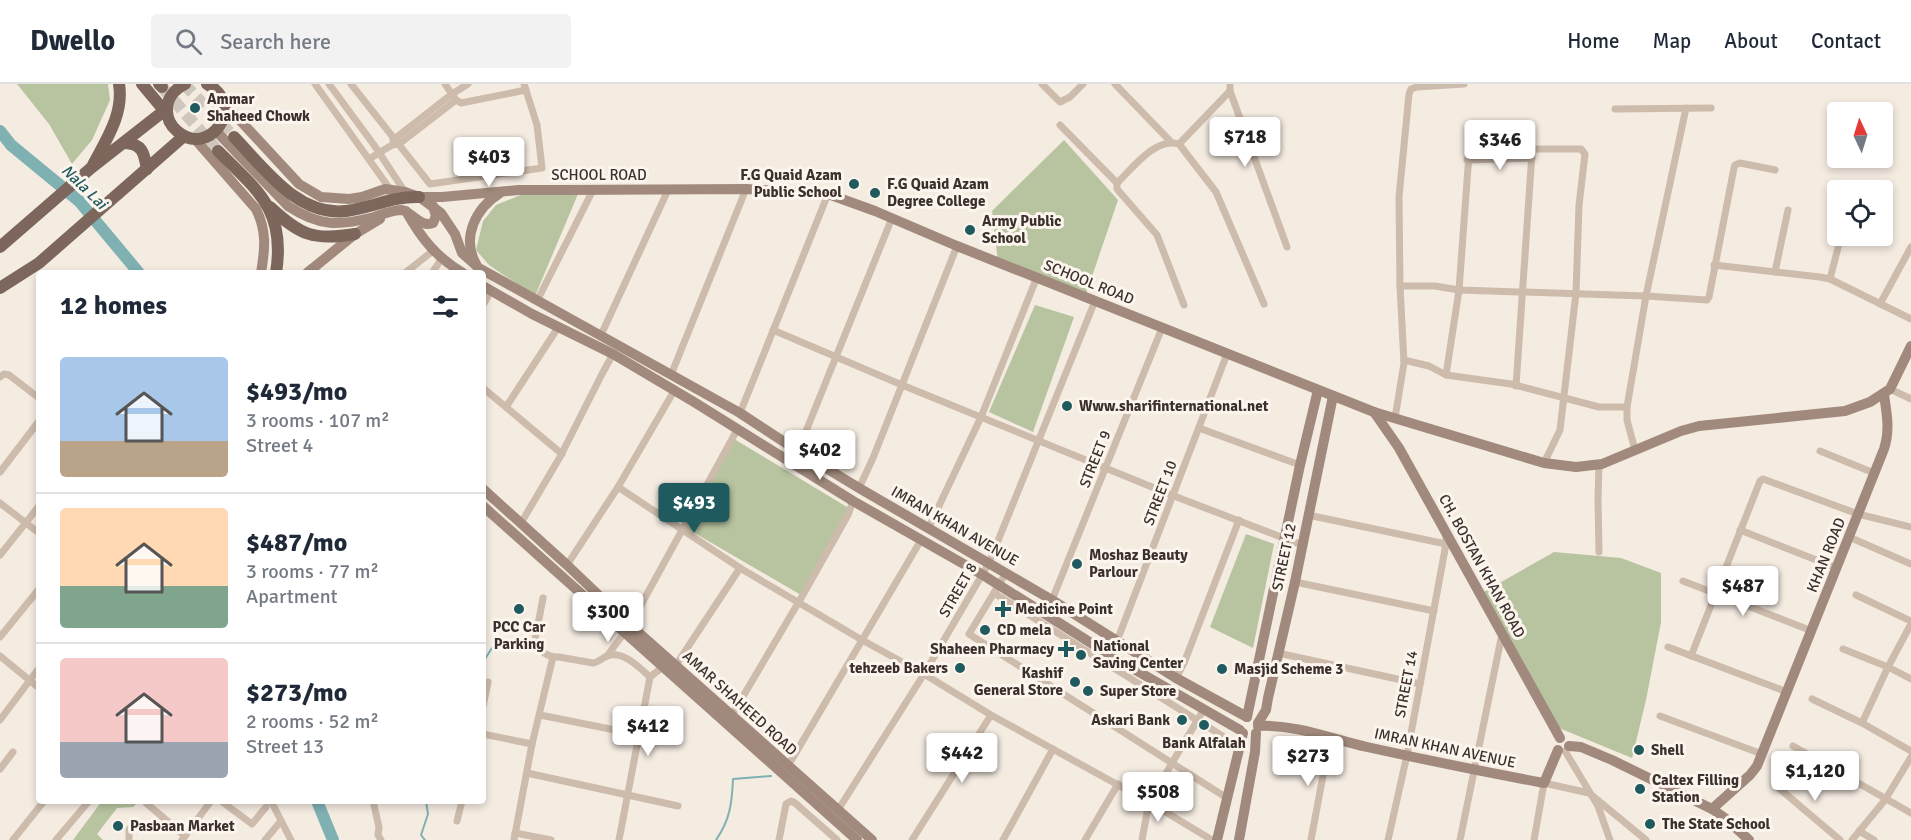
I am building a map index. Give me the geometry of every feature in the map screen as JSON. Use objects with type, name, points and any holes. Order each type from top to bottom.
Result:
[{"type":"main road","points":[[91,168],[118,114],[119,84]]},
{"type":"main road","points":[[142,84],[162,108],[167,110]]},
{"type":"main road","points":[[184,84],[172,95],[167,110],[172,126],[189,137],[256,209],[265,235],[262,270]]},
{"type":"main road","points":[[214,86],[224,102],[292,178],[309,192],[321,197],[349,199],[390,189],[419,197]]},
{"type":"main road","points":[[0,288],[39,263],[129,183],[189,137],[209,135],[216,131],[224,118],[224,102]]},
{"type":"main road","points":[[0,247],[91,168],[167,110]]},
{"type":"main road","points":[[216,131],[288,206],[316,220],[345,224],[398,210],[406,211],[424,224],[431,225],[436,216],[433,206]]},
{"type":"main road","points":[[234,137],[292,196],[317,209],[333,212],[346,211],[397,198],[419,197]]},
{"type":"main road","points":[[125,143],[139,147],[145,157],[147,169]]},
{"type":"main road","points":[[218,151],[288,224],[315,237],[355,234]]},
{"type":"main road","name":"SCHOOL ROAD","points":[[419,197],[593,190],[746,189],[828,194],[1333,396],[1395,418],[1544,463],[1576,467],[1599,464],[1681,431],[1700,426],[1845,411],[1870,402],[1887,392]]},
{"type":"main road","points":[[478,268],[472,257],[470,246],[472,224],[486,204],[503,192]]},
{"type":"main road","name":"IMRAN KHAN AVENUE","points":[[419,197],[433,206],[449,223],[462,253],[482,270]]},
{"type":"main road","points":[[270,207],[278,236],[276,270]]},
{"type":"main road","points":[[406,211],[421,238],[459,270]]},
{"type":"main road","points":[[311,270],[355,234],[390,212]]},
{"type":"main road","name":"IMRAN KHAN AVENUE","points":[[486,272],[740,413],[798,452],[1052,600],[1176,678],[1247,717]]},
{"type":"main road","name":"IMRAN KHAN AVENUE","points":[[487,288],[532,314],[614,354],[853,501],[983,574],[997,589],[1241,731]]},
{"type":"main road","points":[[1887,392],[1911,346]]},
{"type":"main road","points":[[1218,840],[1240,747],[1241,722],[1247,717],[1318,390]]},
{"type":"main road","name":"KHAN ROAD","points":[[1712,809],[1757,766],[1888,437],[1887,392]]},
{"type":"main road","name":"STREET 12","points":[[1239,840],[1256,752],[1257,727],[1266,710],[1333,396]]},
{"type":"main road","name":"CH. BOSTAN KHAN ROAD","points":[[1374,411],[1399,448],[1446,538],[1563,746]]},
{"type":"main road","name":"AMAR SHAHEED ROAD","points":[[486,492],[521,523],[544,552],[567,565],[664,666],[835,814],[872,840]]},
{"type":"main road","name":"AMAR SHAHEED ROAD","points":[[486,508],[544,552],[627,628],[676,665],[732,714],[788,766],[857,840]]},
{"type":"main road","points":[[1241,731],[1251,735],[1257,727],[1252,717],[1247,717]]},
{"type":"main road","name":"IMRAN KHAN AVENUE","points":[[1257,727],[1275,727],[1544,783]]},
{"type":"main road","points":[[1544,783],[1563,746],[1581,747],[1712,809],[1749,840]]},
{"type":"street","points":[[315,84],[390,189]]},
{"type":"street","points":[[329,84],[405,192]]},
{"type":"street","points":[[351,84],[430,184],[542,168],[537,125],[525,87],[461,103],[445,84]]},
{"type":"street","points":[[369,159],[395,142],[468,84]]},
{"type":"street","points":[[1042,84],[1060,102],[1070,97],[1083,84]]},
{"type":"street","points":[[1115,84],[1175,143],[1216,192],[1263,304]]},
{"type":"street","points":[[1395,418],[1404,360],[1399,197],[1409,94],[1411,89],[1417,87],[1464,84]]},
{"type":"street","points":[[1184,305],[1157,235],[1122,197],[1117,189],[1118,183],[1161,144],[1175,143],[1230,88],[1287,247]]},
{"type":"street","points":[[1635,450],[1627,420],[1627,407],[1646,296],[1686,108]]},
{"type":"street","points":[[1615,109],[1711,108]]},
{"type":"street","points":[[1060,125],[1118,183]]},
{"type":"street","points":[[1446,375],[1459,290],[1471,127]]},
{"type":"street","points":[[1516,386],[1533,150],[1581,149],[1585,154],[1579,205],[1576,294],[1560,430],[1544,463]]},
{"type":"street","points":[[1467,160],[1532,158]]},
{"type":"street","points":[[1400,286],[1435,285],[1459,290],[1707,300],[1736,165],[1775,170]]},
{"type":"street","points":[[671,375],[746,189]]},
{"type":"street","points":[[537,301],[593,190]]},
{"type":"street","points":[[601,335],[668,190]]},
{"type":"street","points":[[740,413],[828,194]]},
{"type":"street","points":[[1775,272],[1788,210]]},
{"type":"street","points":[[798,452],[892,218]]},
{"type":"street","points":[[859,488],[957,246]]},
{"type":"street","points":[[1830,279],[1838,246]]},
{"type":"street","points":[[1880,304],[1911,247]]},
{"type":"street","points":[[410,270],[438,254]]},
{"type":"street","points":[[433,270],[438,254]]},
{"type":"street","points":[[1714,265],[1830,279],[1911,319]]},
{"type":"street","points":[[929,527],[981,417],[1037,278]]},
{"type":"street","name":"STREET 8","points":[[835,814],[924,674],[989,563],[1095,301]]},
{"type":"street","points":[[506,407],[559,326]]},
{"type":"street","name":"STREET 9","points":[[1052,600],[1162,328]]},
{"type":"street","points":[[773,330],[1105,468],[1302,545]]},
{"type":"street","points":[[521,523],[562,454],[614,354]]},
{"type":"street","name":"STREET 10","points":[[1117,641],[1227,354]]},
{"type":"street","points":[[1404,360],[1430,366],[1446,375],[1516,386],[1599,407],[1627,407]]},
{"type":"street","points":[[2,375],[9,375],[36,396]]},
{"type":"street","points":[[486,390],[562,454]]},
{"type":"street","points":[[567,565],[618,487],[674,391]]},
{"type":"street","points":[[1887,392],[1911,399]]},
{"type":"street","points":[[0,472],[36,425]]},
{"type":"street","points":[[1199,428],[1300,465]]},
{"type":"street","points":[[607,656],[627,628],[737,430]]},
{"type":"street","points":[[1820,451],[1875,473]]},
{"type":"street","points":[[1599,464],[1599,552]]},
{"type":"street","points":[[1691,656],[1740,530],[1760,481],[1763,479],[1858,514],[1911,527]]},
{"type":"street","points":[[618,487],[740,568],[991,715],[1118,784],[1212,840]]},
{"type":"street","points":[[732,714],[848,515],[853,501]]},
{"type":"street","points":[[0,503],[36,531]]},
{"type":"street","points":[[0,555],[36,511]]},
{"type":"street","points":[[1308,515],[1446,538]]},
{"type":"street","points":[[1176,678],[1184,663],[1239,520]]},
{"type":"street","points":[[1740,530],[1837,567]]},
{"type":"street","points":[[1849,537],[1911,564]]},
{"type":"street","name":"STREET 14","points":[[1388,840],[1407,755],[1446,538]]},
{"type":"street","points":[[788,766],[921,540]]},
{"type":"street","points":[[676,665],[740,568]]},
{"type":"street","points":[[1006,573],[969,634],[1227,798]]},
{"type":"street","points":[[1683,581],[1812,631]]},
{"type":"street","points":[[1295,582],[1434,611]]},
{"type":"street","points":[[997,589],[1240,747]]},
{"type":"street","points":[[0,637],[36,593]]},
{"type":"street","points":[[1856,595],[1911,622],[1862,723]]},
{"type":"street","points":[[543,598],[535,640],[536,646],[541,651],[553,657],[593,663],[607,656],[626,658],[650,677]]},
{"type":"street","points":[[1460,840],[1502,634]]},
{"type":"street","points":[[1668,646],[1787,692]]},
{"type":"street","points":[[1843,649],[1911,679]]},
{"type":"street","points":[[1278,653],[1420,684]]},
{"type":"street","points":[[0,656],[36,685]]},
{"type":"street","points":[[551,840],[514,836],[532,744],[553,657]]},
{"type":"street","points":[[619,840],[650,677],[664,666]]},
{"type":"street","points":[[0,720],[36,672]]},
{"type":"street","points":[[486,692],[488,682]]},
{"type":"street","points":[[1812,699],[1862,723],[1911,751]]},
{"type":"street","points":[[1142,840],[1149,802],[1204,709]]},
{"type":"street","points":[[540,715],[640,735]]},
{"type":"street","points":[[912,840],[991,715]]},
{"type":"street","points":[[1660,716],[1762,754]]},
{"type":"street","points":[[486,735],[532,744]]},
{"type":"street","points":[[1311,840],[1330,738]]},
{"type":"street","points":[[1563,746],[1601,813],[1610,840]]},
{"type":"street","points":[[1793,746],[1911,813]]},
{"type":"street","points":[[1003,840],[1053,749]]},
{"type":"street","points":[[0,769],[13,752]]},
{"type":"street","points":[[1852,840],[1885,800],[1911,757]]},
{"type":"street","points":[[527,773],[678,806]]},
{"type":"street","points":[[1534,840],[1544,783]]},
{"type":"street","name":"IMRAN KHAN AVENUE","points":[[1544,783],[1589,792]]},
{"type":"street","points":[[1085,840],[1118,784]]},
{"type":"street","points":[[1774,784],[1840,840]]},
{"type":"street","points":[[1589,792],[1646,840]]},
{"type":"street","points":[[779,840],[786,804],[791,801],[837,840]]},
{"type":"street","points":[[13,840],[42,804]]},
{"type":"street","points":[[56,840],[86,804]]},
{"type":"street","points":[[147,804],[183,838],[209,804]]},
{"type":"street","points":[[224,804],[252,824],[266,807]]},
{"type":"street","points":[[272,804],[291,840]]},
{"type":"street","points":[[374,804],[379,827],[378,835],[381,840]]},
{"type":"street","points":[[458,821],[461,804]]},
{"type":"street","points":[[265,840],[281,821]]},
{"type":"street","points":[[128,840],[129,830],[133,824]]},
{"type":"street","points":[[1859,831],[1874,840]]},
{"type":"green space","points":[[17,84],[108,84],[110,100],[92,140],[72,164],[49,124]]},
{"type":"green space","points":[[1064,140],[1118,200],[1085,297],[998,262],[992,211]]},
{"type":"green space","points":[[533,190],[578,194],[535,296],[489,265],[476,250],[483,221],[496,205]]},
{"type":"green space","points":[[1035,305],[1074,317],[1033,432],[989,412]]},
{"type":"green space","points":[[734,439],[852,510],[801,595],[686,528]]},
{"type":"green space","points":[[1246,534],[1274,544],[1253,648],[1210,627]]},
{"type":"green space","points":[[1554,552],[1621,558],[1661,573],[1661,622],[1632,758],[1559,728],[1480,594]]},
{"type":"green space","points":[[100,804],[136,804],[133,807],[117,808],[97,834],[103,840],[73,840]]},
{"type":"waterway","name":"Nala Lai","points":[[0,131],[11,145],[79,201],[136,270]]},
{"type":"waterway","points":[[486,657],[492,648]]},
{"type":"waterway","points":[[716,840],[729,811],[733,779],[771,776]]},
{"type":"waterway","name":"Nala Lai","points":[[318,804],[333,840]]},
{"type":"waterway","points":[[425,840],[421,835],[428,814],[426,804]]},
{"type":"tunnel","points":[[184,84],[234,137]]},
{"type":"tunnel","points":[[162,87],[218,151]]},
{"type":"place","name":"Ammar Shaheed Chowk","points":[[195,108]]},
{"type":"place","name":"F.G Quaid Azam Public School","points":[[854,184]]},
{"type":"place","name":"F.G Quaid Azam Degree College","points":[[875,193]]},
{"type":"place","name":"Army Public School","points":[[970,230]]},
{"type":"place","name":"Www.sharifinternational.net","points":[[1067,406]]},
{"type":"place","name":"Moshaz Beauty Parlour","points":[[1077,564]]},
{"type":"place","name":"PCC Car Parking","points":[[519,609]]},
{"type":"place","name":"Medicine Point","points":[[1003,609]]},
{"type":"place","name":"CD mela","points":[[985,630]]},
{"type":"place","name":"Shaheen Pharmacy","points":[[1066,649]]},
{"type":"place","name":"National Saving Center","points":[[1081,655]]},
{"type":"place","name":"tehzeeb Bakers","points":[[960,668]]},
{"type":"place","name":"Masjid Scheme 3","points":[[1222,669]]},
{"type":"place","name":"Kashif General Store","points":[[1075,682]]},
{"type":"place","name":"Super Store","points":[[1088,691]]},
{"type":"place","name":"Askari Bank","points":[[1182,720]]},
{"type":"place","name":"Bank Alfalah","points":[[1204,725]]},
{"type":"place","name":"Shell","points":[[1639,750]]},
{"type":"place","name":"Caltex Filling Station","points":[[1640,789]]},
{"type":"place","name":"The State School","points":[[1650,824]]},
{"type":"place","name":"Pasbaan Market","points":[[118,826]]}]
